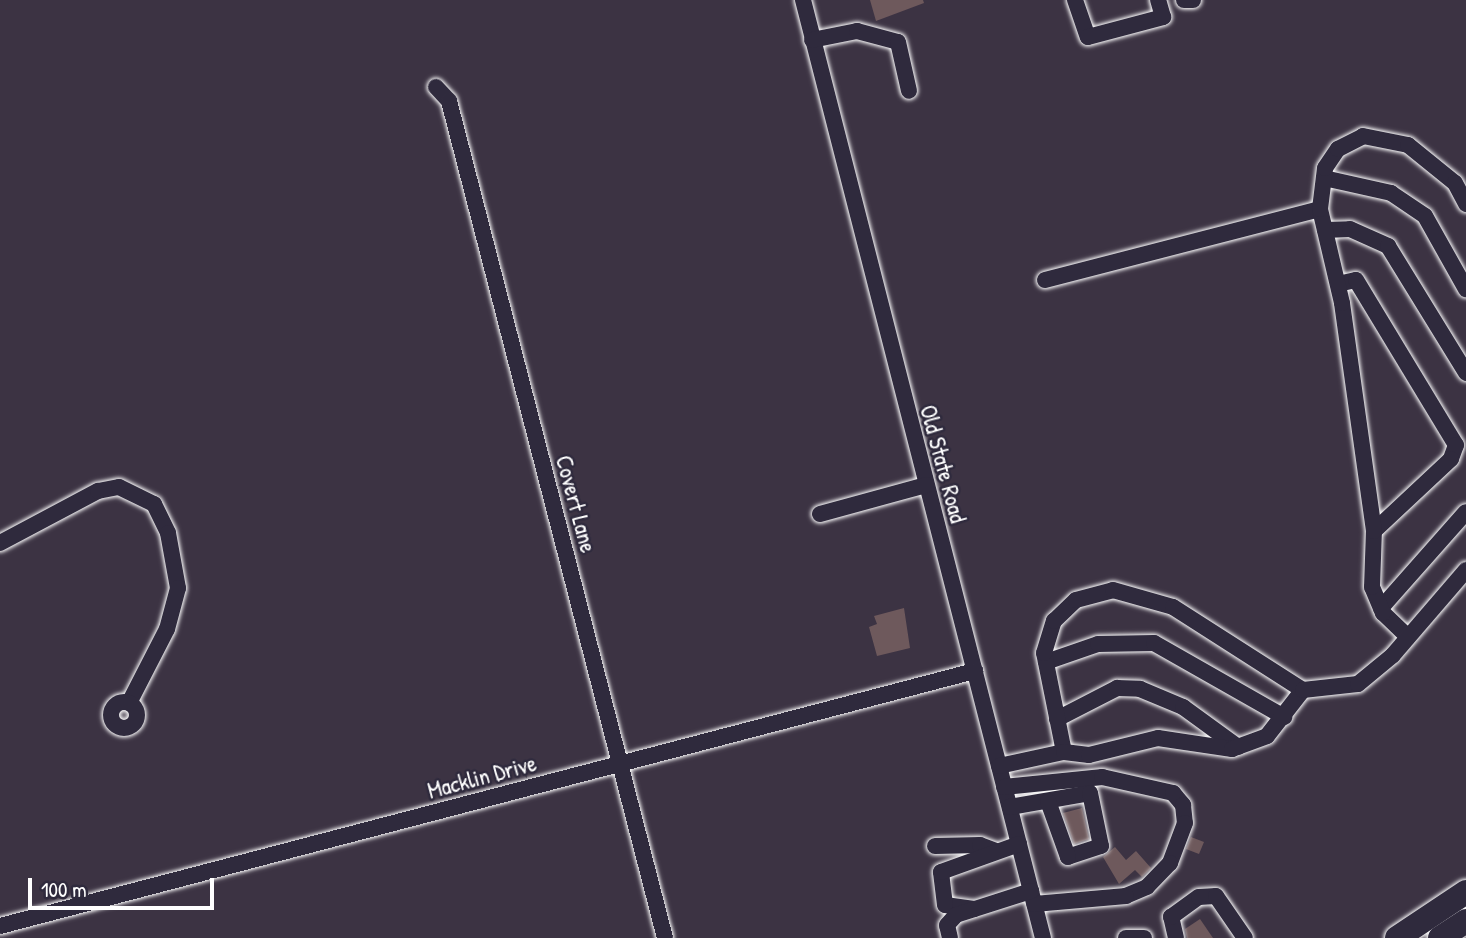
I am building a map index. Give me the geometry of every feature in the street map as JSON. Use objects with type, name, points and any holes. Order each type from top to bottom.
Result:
[{"type":"highway","points":[[1397,938],[1466,892]]},
{"type":"highway","points":[[1440,938],[1466,921]]},
{"type":"street","name":"Old State Road","points":[[803,0],[1033,897],[1040,937]]},
{"type":"street","points":[[1075,0],[1088,37],[1163,17],[1158,0]]},
{"type":"street","points":[[1184,0],[1194,0]]},
{"type":"street","points":[[812,40],[857,31],[898,42],[909,91]]},
{"type":"street","name":"Covert Lane","points":[[436,87],[449,101],[623,764],[665,938]]},
{"type":"street","points":[[1408,637],[1381,608],[1373,587],[1374,531],[1338,284],[1320,209],[1324,178],[1338,149],[1363,136],[1408,145],[1455,183],[1466,204]]},
{"type":"street","points":[[1324,178],[1391,193],[1425,216],[1466,289]]},
{"type":"street","points":[[1045,280],[1320,209]]},
{"type":"street","points":[[1325,230],[1350,229],[1388,246],[1466,373]]},
{"type":"street","points":[[1338,284],[1356,280],[1456,445],[1451,459],[1374,531]]},
{"type":"street","points":[[820,514],[926,485]]},
{"type":"street","points":[[0,543],[98,491],[119,487],[154,504],[169,533],[178,588],[167,629],[130,704]]},
{"type":"street","points":[[1381,608],[1466,512]]},
{"type":"street","points":[[1064,752],[1046,663],[1054,621],[1076,600],[1113,590],[1173,607],[1303,690],[1358,684],[1408,637],[1466,570]]},
{"type":"street","points":[[1046,663],[1098,644],[1154,643],[1284,717]]},
{"type":"street","name":"Macklin Drive","points":[[0,926],[975,671]]},
{"type":"street","points":[[1057,719],[1117,688],[1140,689],[1183,707],[1238,747]]},
{"type":"street","points":[[999,766],[1064,752],[1089,755],[1158,738],[1238,747],[1268,736],[1303,690]]},
{"type":"street","points":[[950,938],[949,921],[974,909],[1033,897],[1126,896],[1147,887],[1170,863],[1185,823],[1183,806],[1173,793],[1102,777],[1004,787]]},
{"type":"street","points":[[1010,807],[1048,801]]},
{"type":"street","points":[[974,909],[945,905],[938,879],[946,868],[1019,844]]},
{"type":"street","points":[[935,846],[980,845],[996,851]]},
{"type":"street","points":[[1176,938],[1171,917],[1199,897],[1216,895],[1245,938]]},
{"type":"street","points":[[1126,938],[1144,938]]},
{"type":"building","points":[[870,0],[923,0],[924,3],[876,21]]},
{"type":"building","points":[[904,608],[910,648],[877,656],[869,627],[877,624],[874,616]]},
{"type":"building","points":[[1082,808],[1089,839],[1074,844],[1063,813]]},
{"type":"building","points":[[1191,837],[1204,842],[1199,854],[1186,849]]},
{"type":"building","points":[[1115,847],[1126,860],[1136,851],[1151,868],[1142,877],[1135,870],[1119,884],[1103,857]]},
{"type":"building","points":[[1200,919],[1213,938],[1187,938],[1185,929]]}]
